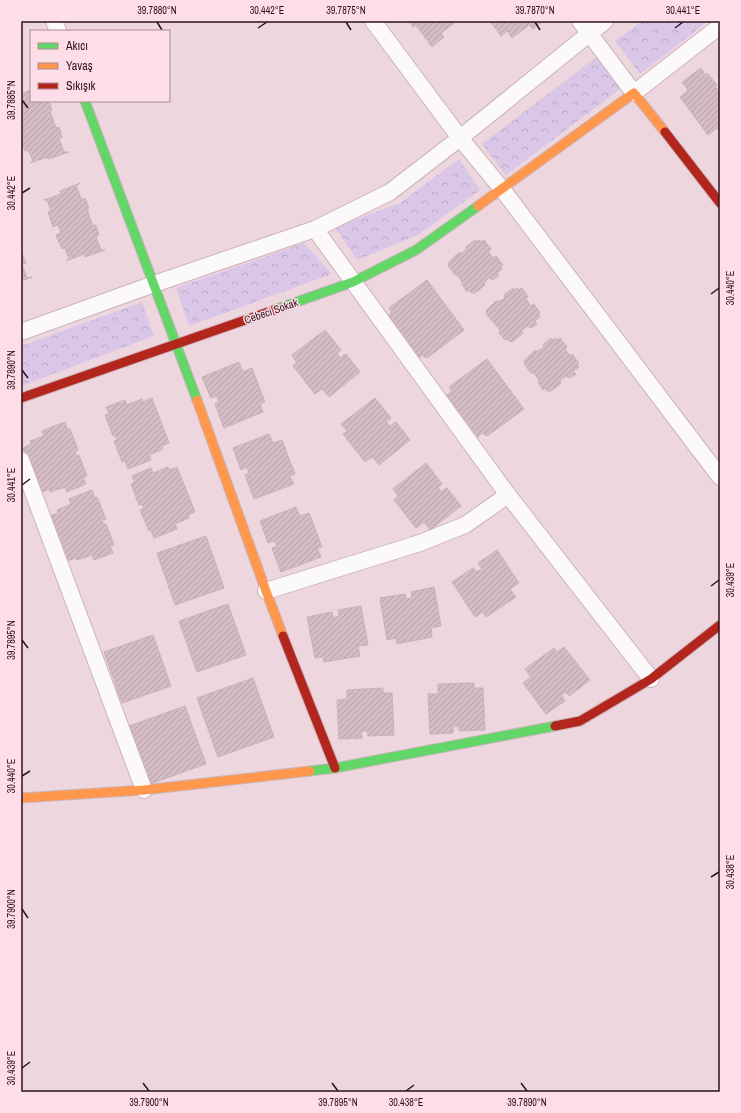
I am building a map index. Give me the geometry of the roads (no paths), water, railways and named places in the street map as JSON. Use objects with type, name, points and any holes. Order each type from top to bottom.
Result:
[{"type":"street","points":[[373,21],[460,138],[502,189],[720,477]]},
{"type":"street","points":[[21,332],[314,229],[390,192],[460,138],[585,27],[605,21]]},
{"type":"street","points":[[634,93],[720,26]]},
{"type":"street","points":[[585,27],[634,93],[720,203]]},
{"type":"street","name":"Cebeci Sokak","points":[[21,398],[353,282],[416,250],[634,93]]},
{"type":"street","points":[[85,102],[177,344],[266,591],[335,768]]},
{"type":"street","points":[[314,229],[508,495],[651,679]]},
{"type":"street","points":[[21,460],[144,790]]},
{"type":"street","points":[[266,591],[420,543],[446,533],[465,525],[508,495]]},
{"type":"street","points":[[21,798],[144,790],[335,768],[580,721],[651,679],[720,625]]}]
